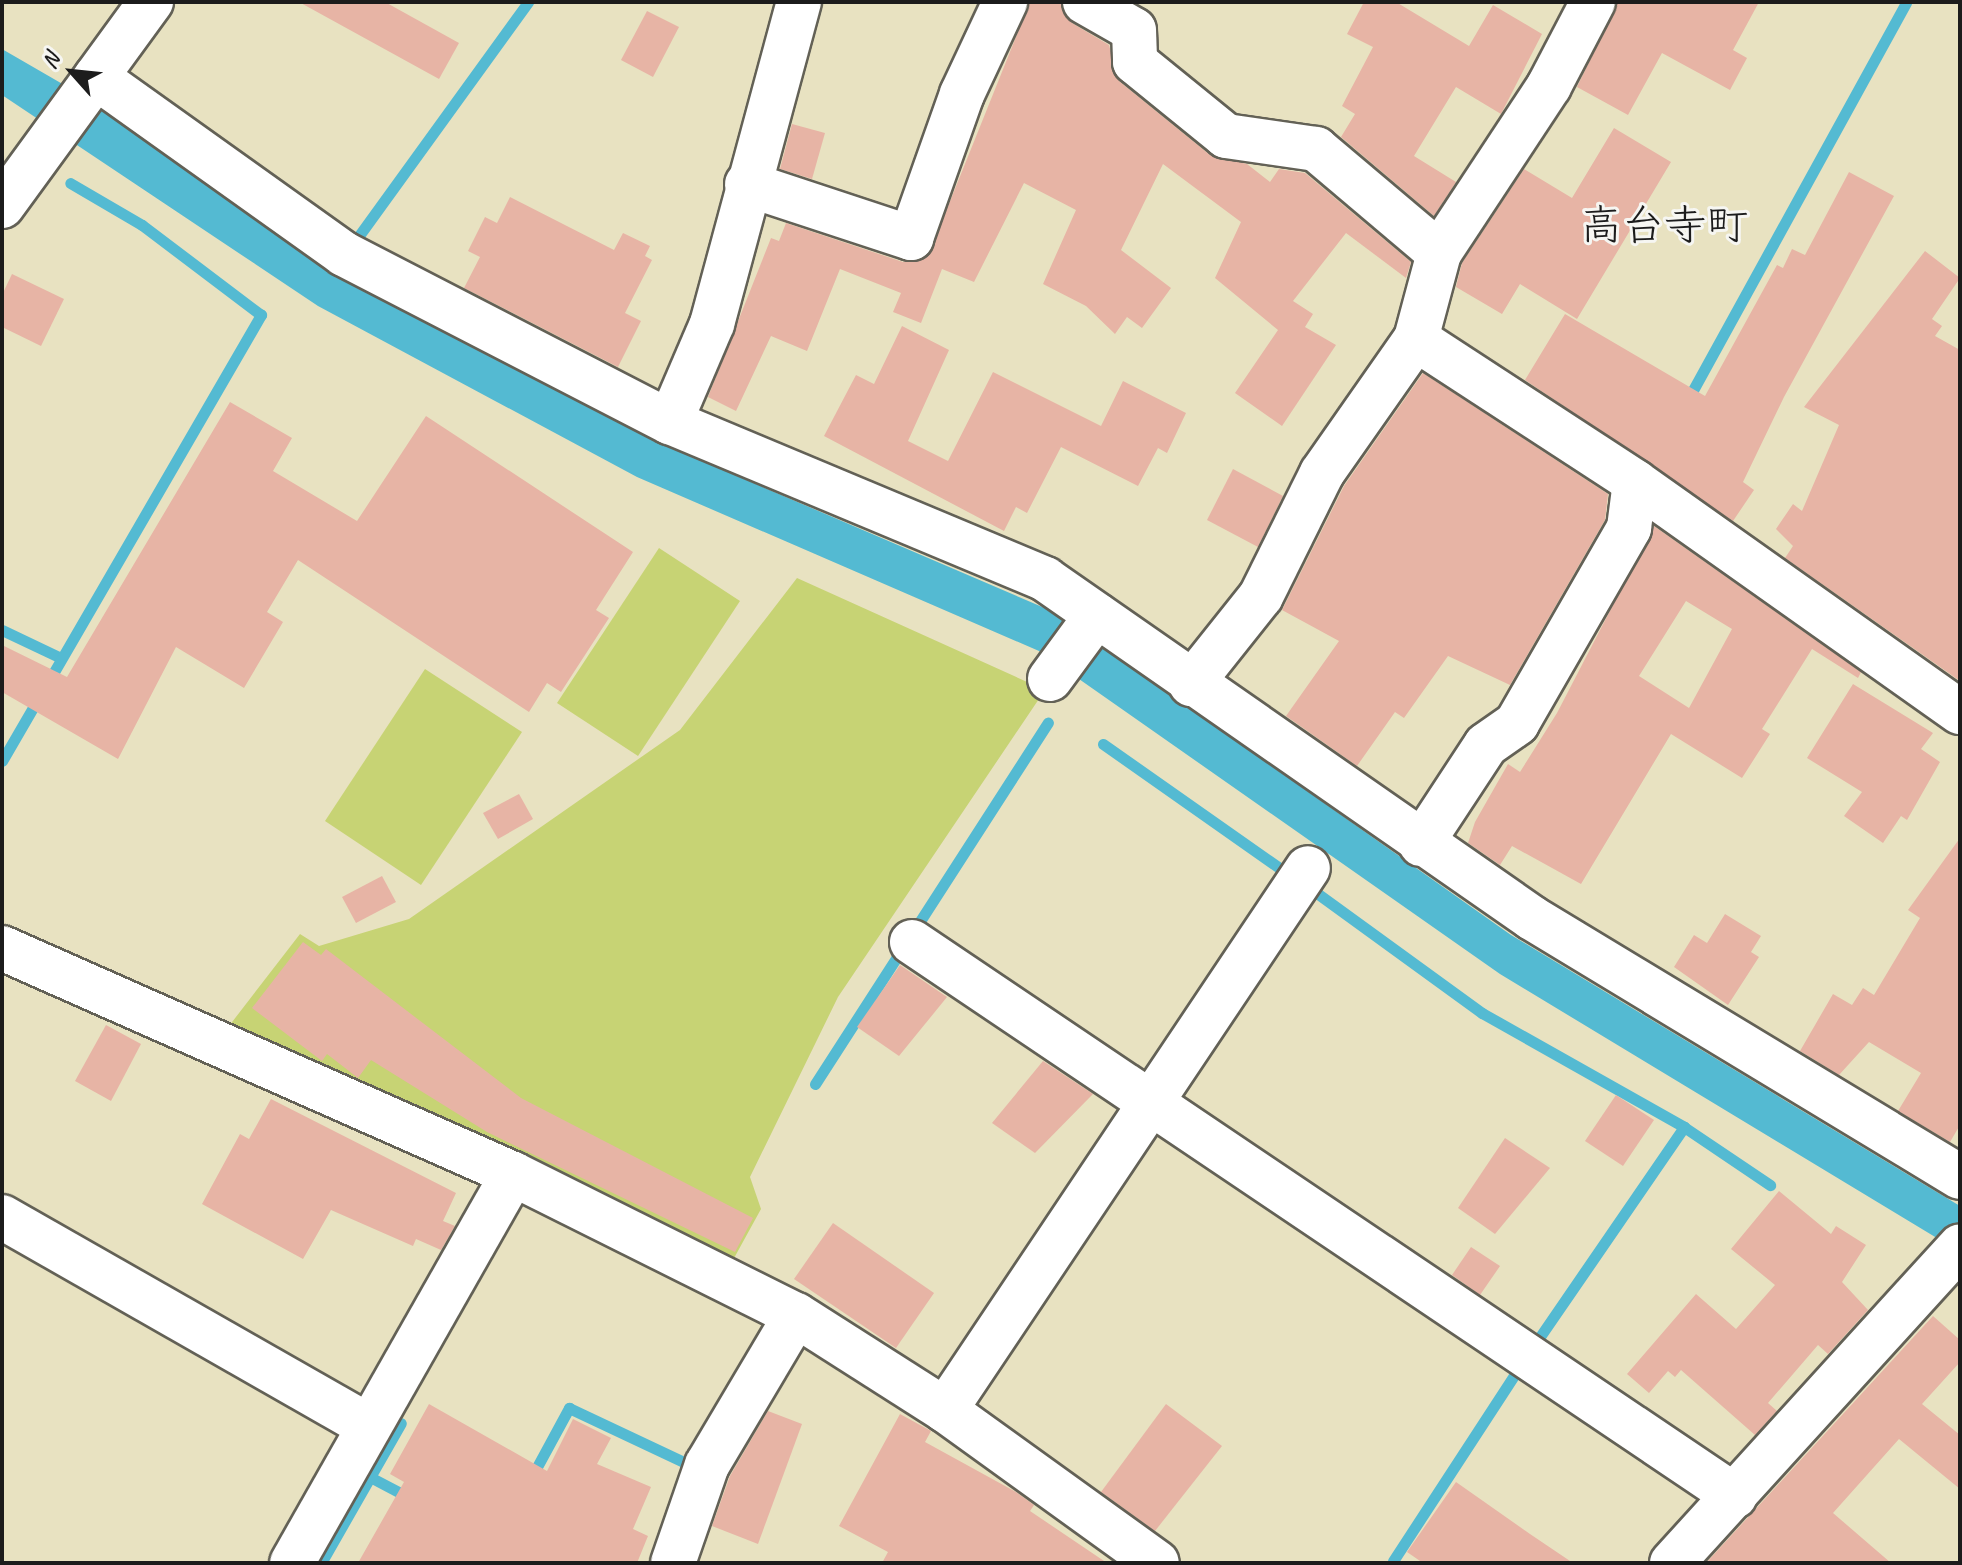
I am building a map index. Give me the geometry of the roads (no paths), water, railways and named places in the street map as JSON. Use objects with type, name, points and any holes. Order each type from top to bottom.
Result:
[{"type":"street","points":[[2,206],[151,2]]},
{"type":"street","points":[[670,422],[712,324],[747,184],[799,2]]},
{"type":"street","points":[[747,184],[911,238],[962,94],[1005,2]]},
{"type":"street","points":[[1085,2],[1134,30],[1135,62],[1226,136],[1316,149],[1439,253]]},
{"type":"street","points":[[1191,684],[1261,596],[1322,473],[1416,339],[1439,253],[1549,86],[1593,2]]},
{"type":"street","points":[[93,81],[344,254],[670,422],[1045,579],[1093,620],[1432,851],[1960,1177]]},
{"type":"street","points":[[1416,339],[1645,490],[1960,712]]},
{"type":"street","points":[[1432,851],[1486,745],[1517,723],[1629,528],[1645,490]]},
{"type":"street","points":[[1054,673],[1093,620]]},
{"type":"street","points":[[945,1410],[1308,868]]},
{"type":"street","points":[[912,942],[1151,1106],[1735,1496]]},
{"type":"street","points":[[2,948],[513,1174],[796,1315],[945,1410],[1131,1555]]},
{"type":"street","points":[[292,1563],[513,1174]]},
{"type":"street","points":[[2,1217],[369,1426]]},
{"type":"street","points":[[1672,1563],[1954,1252]]},
{"type":"street","points":[[673,1563],[707,1465],[796,1315]]},
{"type":"water","points":[[2,49],[85,97],[332,273],[660,443],[1054,612],[1511,935],[1960,1206],[1960,1252],[1500,974],[1039,651],[637,477],[318,306],[2,95]]},
{"type":"waterway","points":[[358,237],[528,2]]},
{"type":"waterway","points":[[1687,401],[1906,2]]},
{"type":"waterway","points":[[47,684],[261,315],[142,225],[70,183]]},
{"type":"waterway","points":[[2,630],[61,658]]},
{"type":"waterway","points":[[2,761],[38,699]]},
{"type":"waterway","points":[[815,1084],[1048,723]]},
{"type":"waterway","points":[[1103,744],[1292,877]]},
{"type":"waterway","points":[[1314,891],[1482,1013],[1684,1127],[1770,1185]]},
{"type":"waterway","points":[[1537,1341],[1684,1127]]},
{"type":"waterway","points":[[1393,1561],[1518,1369]]},
{"type":"waterway","points":[[531,1478],[569,1408],[688,1464]]},
{"type":"waterway","points":[[321,1563],[401,1423]]},
{"type":"waterway","points":[[370,1477],[412,1499]]},
{"type":"district","name":"高台寺町","points":[[1664,226]]}]
